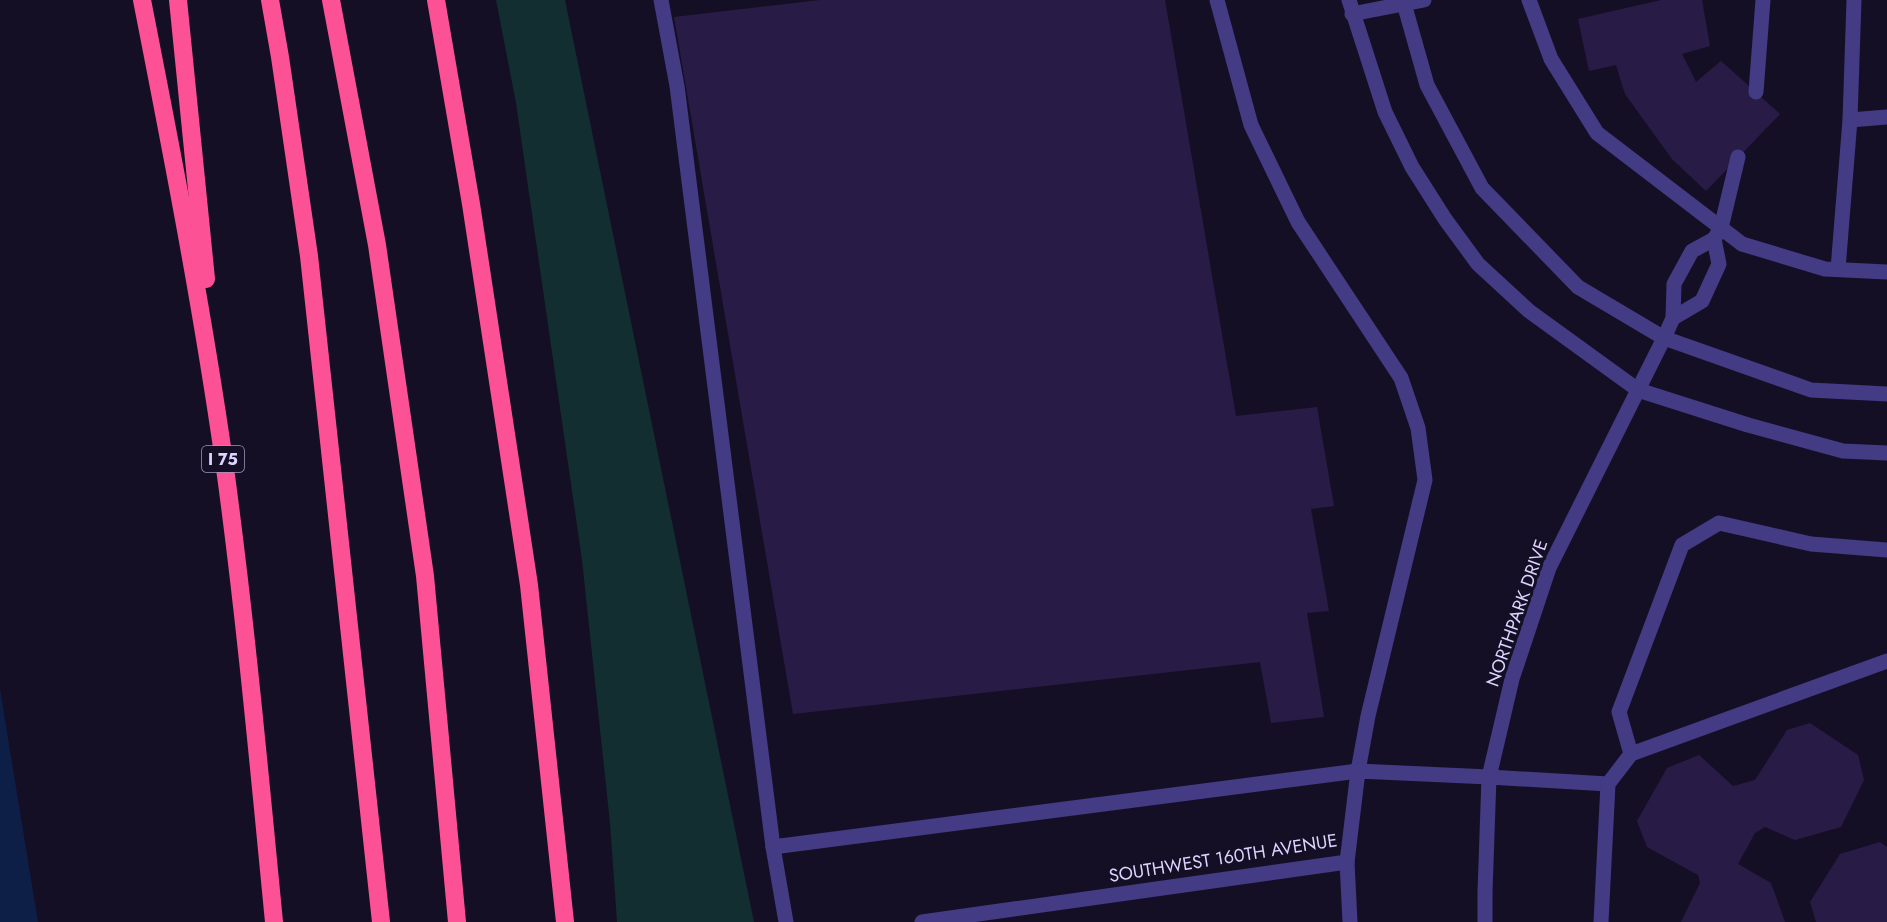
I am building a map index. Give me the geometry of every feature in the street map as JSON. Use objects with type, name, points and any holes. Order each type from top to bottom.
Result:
[{"type":"highway","name":"I 75","points":[[142,0],[189,243],[224,461],[253,700],[274,922]]},
{"type":"highway","points":[[178,0],[224,461]]},
{"type":"highway","points":[[270,0],[309,256],[381,922]]},
{"type":"highway","points":[[331,0],[377,245],[425,576],[457,922]]},
{"type":"highway","points":[[436,0],[471,204],[530,585],[565,922]]},
{"type":"street","points":[[661,0],[677,86],[773,847],[786,922]]},
{"type":"street","name":"SOUTHWEST 160TH AVENUE","points":[[922,922],[1347,862],[1358,771],[1368,716],[1425,480],[1418,428],[1401,378],[1298,222],[1251,124],[1216,0]]},
{"type":"street","points":[[1424,0],[1350,7],[1385,112],[1412,167],[1445,219],[1478,264],[1528,311],[1638,390],[1748,425],[1843,450],[1887,453]]},
{"type":"street","points":[[1529,0],[1551,59],[1597,133],[1718,233],[1742,244],[1825,268],[1887,273]]},
{"type":"street","points":[[1756,92],[1762,0]]},
{"type":"street","points":[[1838,269],[1850,120],[1854,0]]},
{"type":"street","points":[[1403,2],[1427,85],[1482,188],[1578,287],[1664,338],[1811,390],[1887,394]]},
{"type":"street","points":[[1850,120],[1887,117]]},
{"type":"street","points":[[1673,318],[1701,301],[1719,264],[1718,233],[1738,157]]},
{"type":"street","points":[[1673,318],[1674,284],[1692,250],[1718,233]]},
{"type":"street","name":"NORTHPARK DRIVE","points":[[1485,922],[1490,777],[1512,679],[1550,567],[1673,318]]},
{"type":"street","points":[[1631,754],[1619,712],[1682,545],[1719,523],[1811,544],[1887,550]]},
{"type":"street","points":[[1601,922],[1608,784],[1631,754],[1887,660]]},
{"type":"street","points":[[773,847],[1358,771],[1608,784]]},
{"type":"street","points":[[1347,862],[1350,922]]},
{"type":"green space","points":[[496,0],[565,0],[754,922],[617,922],[610,823],[582,560],[516,103]]},
{"type":"water","points":[[0,689],[38,922],[0,922]]},
{"type":"building","points":[[820,0],[1165,0],[1236,416],[1317,407],[1334,506],[1311,509],[1329,611],[1307,613],[1324,717],[1271,723],[1260,662],[793,714],[674,17]]},
{"type":"building","points":[[1661,0],[1702,0],[1710,46],[1682,54],[1696,82],[1721,61],[1780,114],[1706,191],[1672,159],[1625,94],[1616,65],[1589,71],[1578,19]]},
{"type":"building","points":[[1810,723],[1858,755],[1864,780],[1841,827],[1795,840],[1765,827],[1755,833],[1738,864],[1771,883],[1785,922],[1681,922],[1700,883],[1698,875],[1647,847],[1637,821],[1667,768],[1699,755],[1733,786],[1755,780],[1787,730]]},
{"type":"building","points":[[1880,842],[1887,847],[1887,922],[1816,922],[1810,902],[1840,854]]}]
